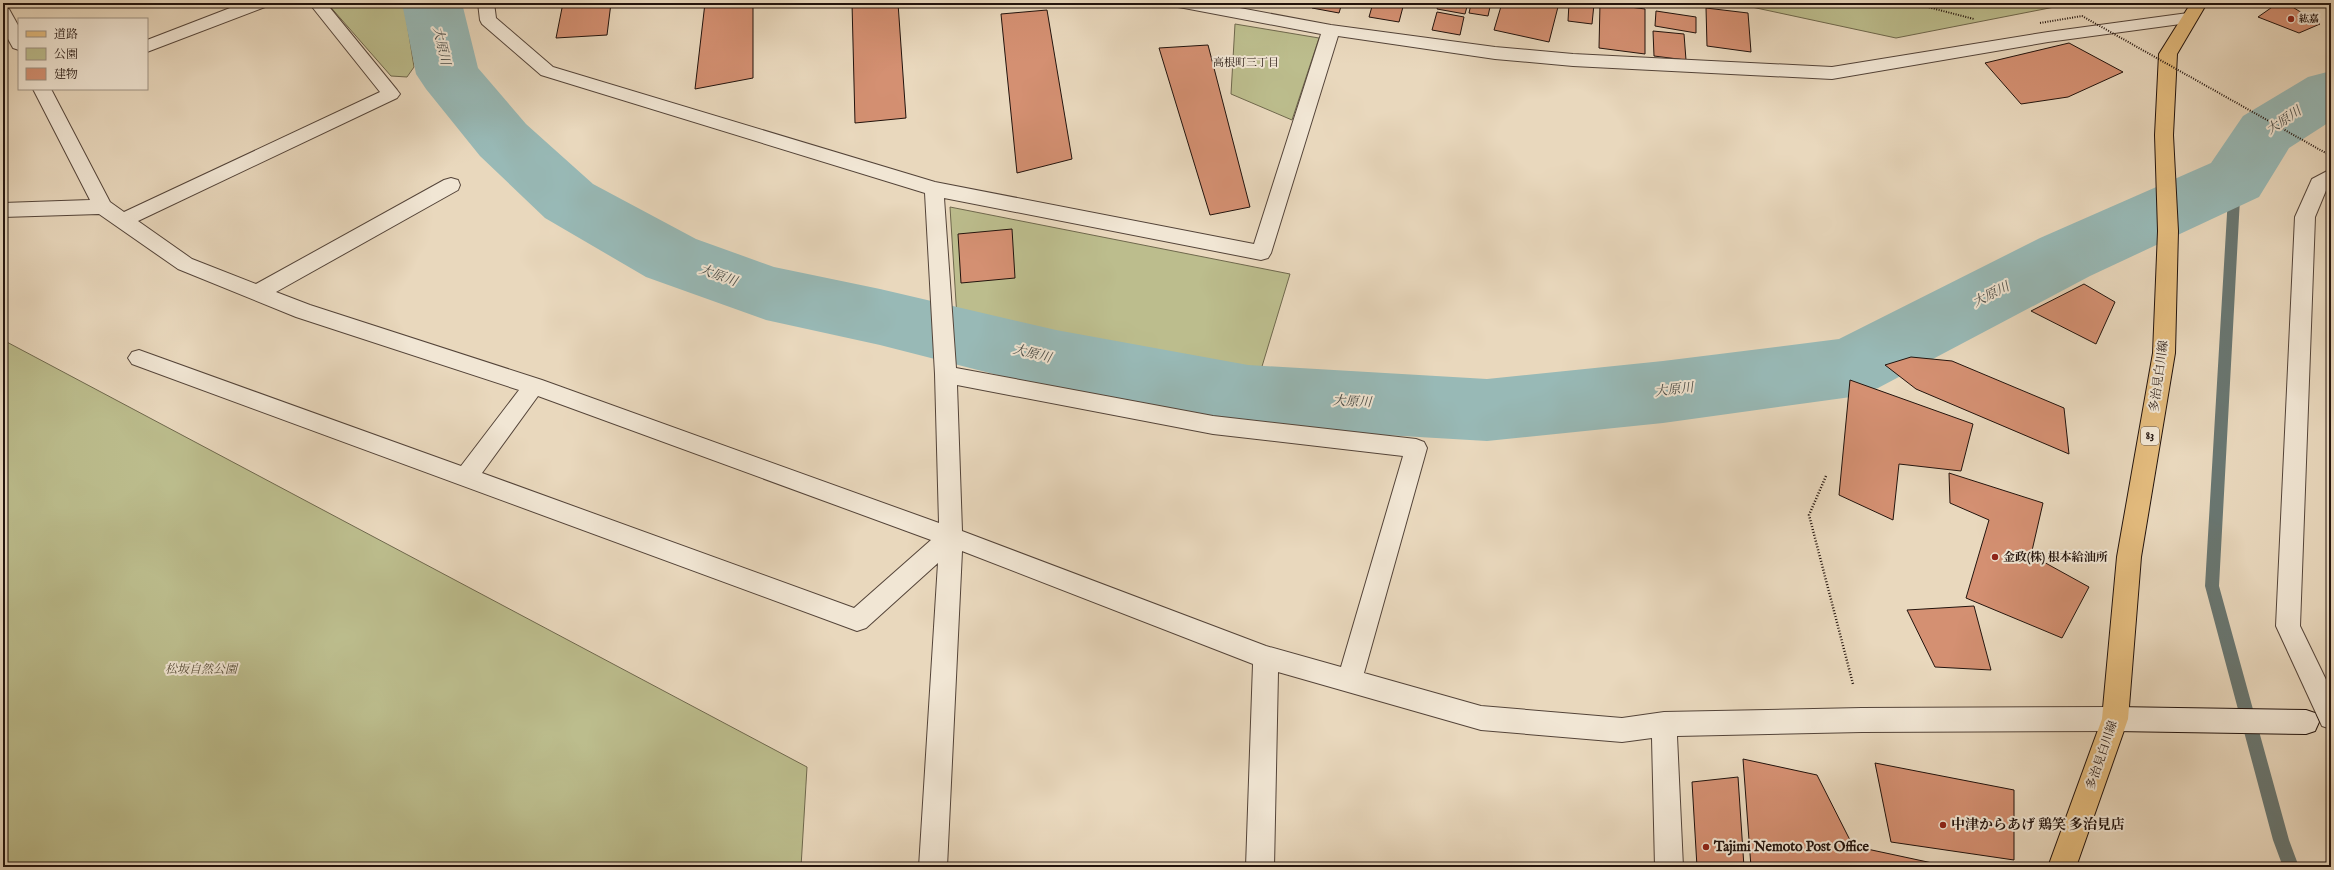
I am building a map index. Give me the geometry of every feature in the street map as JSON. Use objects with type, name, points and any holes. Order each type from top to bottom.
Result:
[{"type":"main road","name":"多治見白川線","points":[[2062,867],[2116,719],[2129,557],[2164,353],[2168,231],[2164,135],[2168,54],[2194,11]]},
{"type":"street","points":[[148,46],[259,3]]},
{"type":"street","points":[[121,221],[391,94],[317,3]]},
{"type":"street","points":[[486,3],[488,20],[547,71],[934,189],[1261,253],[1331,30]]},
{"type":"street","points":[[1184,3],[1331,30],[1503,54],[1573,60],[1832,73],[2194,11]]},
{"type":"street","points":[[3,13],[18,42]]},
{"type":"street","points":[[43,90],[102,207],[185,264],[303,311],[534,386],[951,537],[1266,657],[1481,718],[1622,730],[1664,724],[1862,720],[2212,719],[2331,722]]},
{"type":"street","points":[[2331,176],[2319,184],[2305,217],[2288,626],[2331,717]]},
{"type":"street","points":[[257,293],[451,186]]},
{"type":"street","points":[[933,867],[951,537],[946,374],[934,189]]},
{"type":"street","points":[[3,210],[102,207]]},
{"type":"street","points":[[139,358],[857,620],[951,537]]},
{"type":"street","points":[[946,374],[1213,424],[1416,448],[1349,680]]},
{"type":"street","points":[[466,477],[534,386]]},
{"type":"street","points":[[1260,867],[1266,657]]},
{"type":"street","points":[[1664,724],[1669,867]]},
{"type":"path","points":[[2040,23],[2082,16],[2331,156]]},
{"type":"path","points":[[1826,476],[1809,515],[1862,720]]},
{"type":"green space","points":[[327,3],[404,3],[414,67],[407,77],[391,76]]},
{"type":"green space","points":[[1733,3],[2075,3],[1896,38]]},
{"type":"green space","points":[[1235,24],[1319,38],[1292,120],[1231,94]]},
{"type":"green space","points":[[950,207],[1290,274],[1260,373],[957,318]]},
{"type":"green space","name":"松坂自然公園","points":[[3,340],[807,767],[801,867],[3,867]]},
{"type":"building","points":[[563,3],[611,3],[607,35],[556,38]]},
{"type":"building","points":[[705,3],[753,3],[753,78],[695,89]]},
{"type":"building","points":[[852,3],[898,3],[906,118],[855,123]]},
{"type":"building","points":[[1314,3],[1342,3],[1339,13],[1312,8]]},
{"type":"building","points":[[1373,3],[1404,3],[1399,22],[1369,17]]},
{"type":"building","points":[[1439,3],[1468,3],[1465,14],[1437,9]]},
{"type":"building","points":[[1502,3],[1559,3],[1549,42],[1494,30]]},
{"type":"building","points":[[1569,3],[1594,4],[1592,24],[1568,21]]},
{"type":"building","points":[[1600,3],[1645,9],[1645,54],[1599,48]]},
{"type":"building","points":[[2278,3],[2286,3],[2320,24],[2299,33],[2258,17]]},
{"type":"building","points":[[1471,4],[1490,7],[1488,16],[1469,13]]},
{"type":"building","points":[[1706,8],[1748,13],[1751,52],[1707,46]]},
{"type":"building","points":[[1047,10],[1072,159],[1017,173],[1001,14]]},
{"type":"building","points":[[1656,11],[1696,17],[1696,33],[1655,26]]},
{"type":"building","points":[[1437,12],[1464,17],[1460,35],[1432,30]]},
{"type":"building","points":[[1653,31],[1684,34],[1686,60],[1654,56]]},
{"type":"building","points":[[2069,43],[2123,72],[2068,97],[2021,104],[1985,63]]},
{"type":"building","points":[[1208,45],[1250,207],[1210,215],[1159,48]]},
{"type":"building","points":[[1012,229],[1015,278],[961,283],[958,234]]},
{"type":"building","points":[[2084,284],[2115,302],[2096,344],[2031,311]]},
{"type":"building","points":[[1911,357],[1952,361],[2064,408],[2069,454],[1916,389],[1885,365]]},
{"type":"building","points":[[1850,380],[1973,424],[1961,471],[1899,464],[1893,520],[1839,495]]},
{"type":"building","points":[[1949,473],[2043,503],[2031,555],[2089,587],[2062,638],[1966,598],[1989,520],[1950,503]]},
{"type":"building","points":[[1974,606],[1991,670],[1935,667],[1907,610]]},
{"type":"building","points":[[1743,759],[1817,775],[1853,846],[1951,867],[1751,867]]},
{"type":"building","points":[[1875,763],[2014,790],[2014,860],[1891,842]]},
{"type":"building","points":[[1738,777],[1744,867],[1697,867],[1692,782]]},
{"type":"waterway","name":"大原川","points":[[432,3],[448,74],[503,140],[569,201],[671,258],[766,293],[880,317],[1056,360],[1248,396],[1487,410],[1663,392],[1851,367],[2065,257],[2235,180],[2266,132],[2331,92]]},
{"type":"waterway","points":[[2235,180],[2212,586],[2281,840],[2291,867]]},
{"type":"place","name":"紘嘉","points":[[2291,19]]},
{"type":"place","name":"金政(株) 根本給油所","points":[[1995,557]]},
{"type":"place","name":"中津からあげ 鶏笑 多治見店","points":[[1943,825]]},
{"type":"place","name":"Tajimi Nemoto Post Office","points":[[1706,847]]},
{"type":"district","name":"高根町三丁目","points":[[1246,63]]}]
